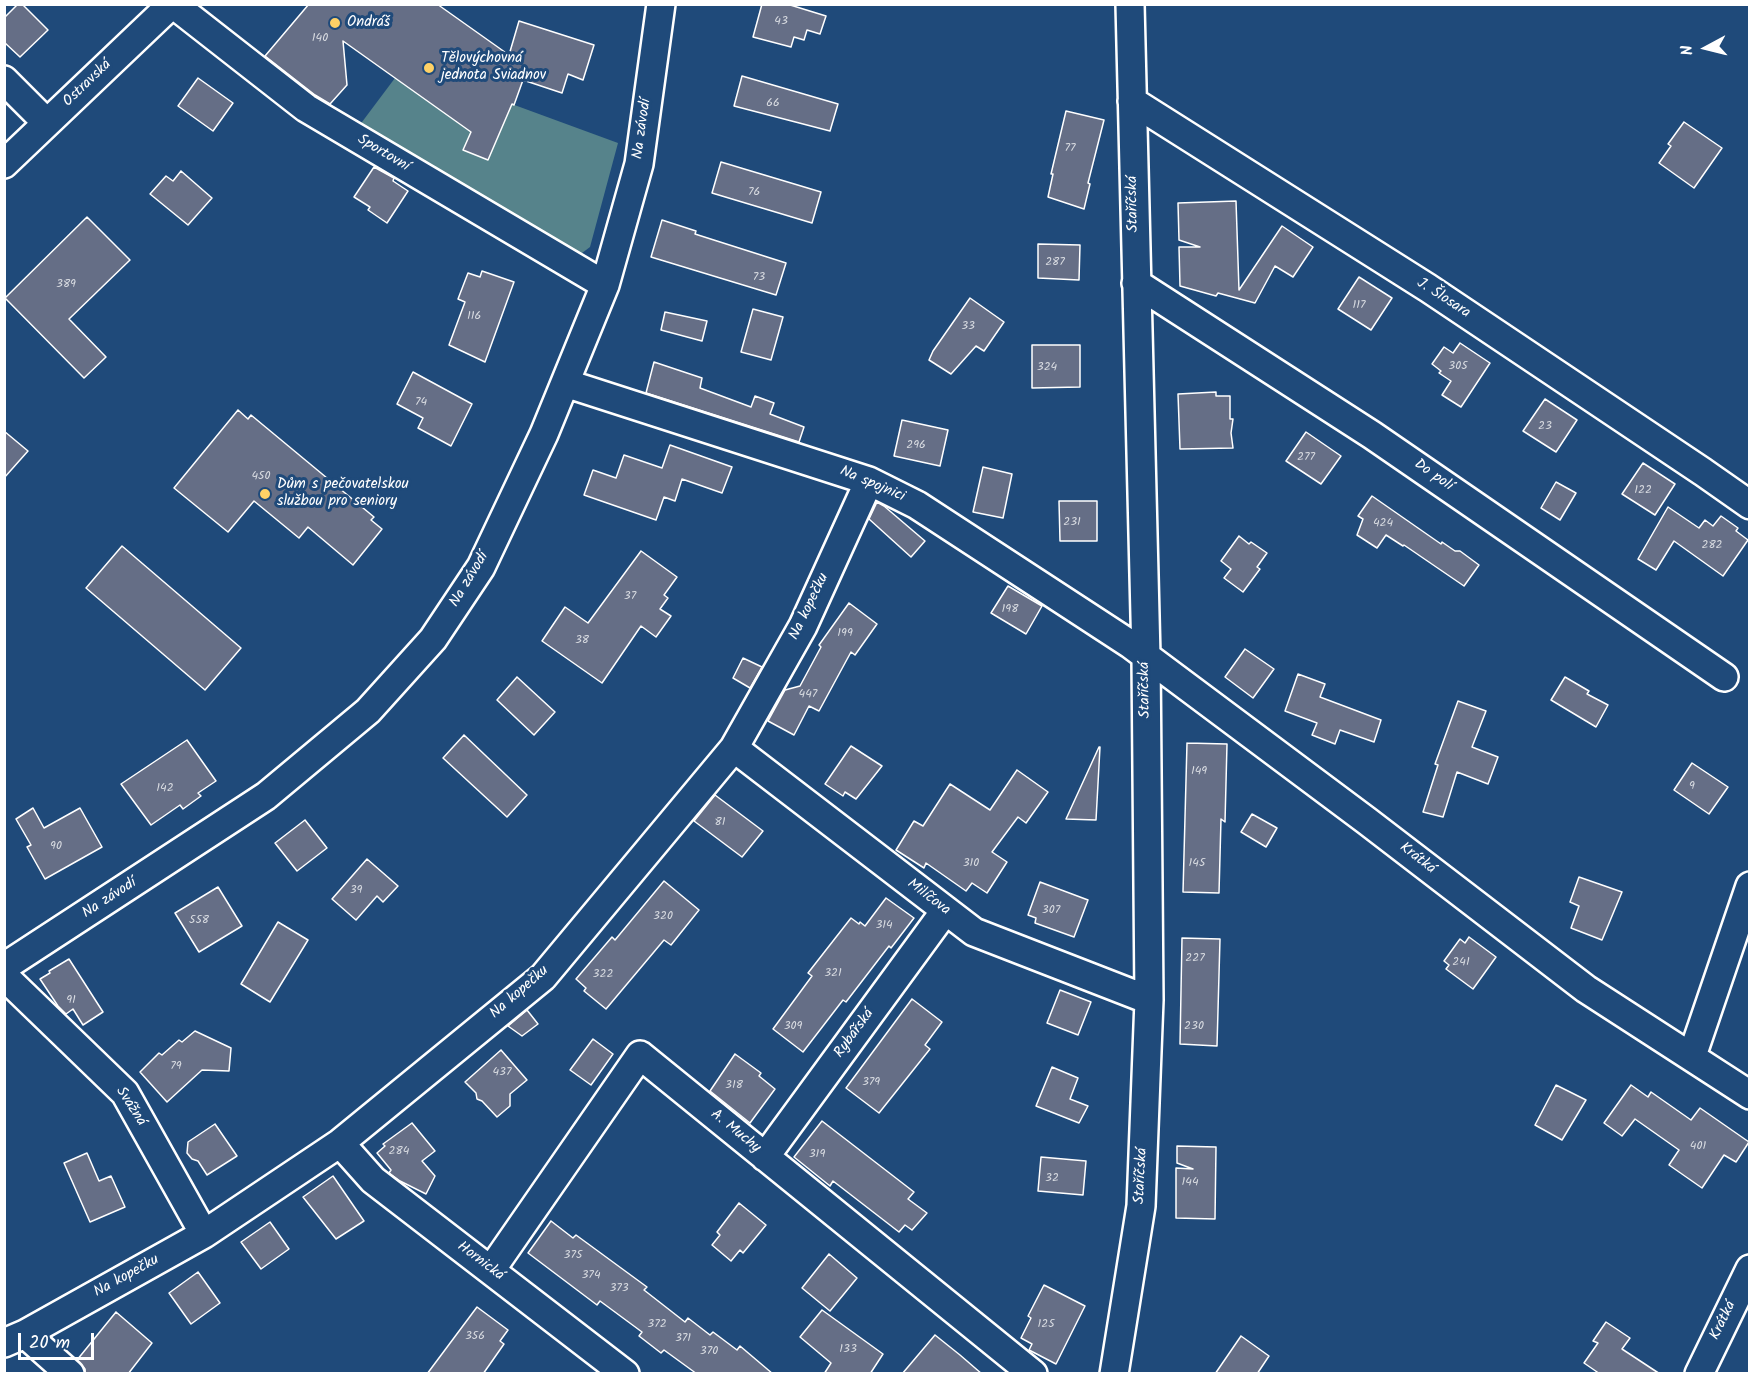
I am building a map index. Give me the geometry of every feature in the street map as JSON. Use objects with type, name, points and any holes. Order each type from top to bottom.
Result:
[{"type":"street","name":"Ostravská","points":[[4,164],[172,4]]},
{"type":"street","name":"Sportovní","points":[[172,4],[306,108],[605,285]]},
{"type":"street","name":"Na závodí","points":[[4,967],[266,796],[368,711],[433,639],[481,567],[544,434],[605,285],[639,164],[661,4]]},
{"type":"street","name":"Staříčská","points":[[1114,1374],[1141,1206],[1149,1000],[1146,656],[1130,4]]},
{"type":"street","points":[[4,80],[47,123]]},
{"type":"street","name":"J. Šlosara","points":[[1132,101],[1428,288],[1749,505]]},
{"type":"street","name":"Do polí","points":[[1136,283],[1372,435],[1724,677]]},
{"type":"street","name":"Na spojnici","points":[[565,383],[869,481],[917,505],[979,544],[1146,656]]},
{"type":"street","name":"Na kopečku","points":[[15,1338],[204,1234],[340,1143],[543,977],[734,748],[803,626],[869,481]]},
{"type":"street","name":"Krátká","points":[[1146,656],[1368,821],[1586,988],[1749,1095]]},
{"type":"street","name":"Milíčova","points":[[734,748],[974,932],[1149,1000]]},
{"type":"street","points":[[1692,1056],[1749,886]]},
{"type":"street","name":"Rybářská","points":[[765,1156],[945,911]]},
{"type":"street","name":"Svážná","points":[[4,976],[124,1093],[204,1234]]},
{"type":"street","name":"A. Muchy","points":[[491,1270],[640,1055],[1033,1374]]},
{"type":"street","name":"Hornická","points":[[340,1143],[373,1180],[625,1374]]},
{"type":"street","name":"Krátká","points":[[1699,1374],[1749,1269]]},
{"type":"street","points":[[15,1338],[70,1374]]},
{"type":"green space","points":[[395,78],[444,113],[479,92],[618,143],[590,247],[578,256],[356,130]]},
{"type":"building","points":[[18,4],[22,4],[48,30],[20,57],[4,42],[4,18]]},
{"type":"building","points":[[309,4],[437,4],[509,55],[519,21],[594,45],[583,80],[568,74],[562,93],[523,80],[488,160],[463,150],[471,132],[343,41],[347,85],[330,104],[265,56]]},
{"type":"building","points":[[762,4],[787,4],[826,16],[820,34],[807,30],[804,40],[794,37],[791,47],[753,37]]},
{"type":"building","points":[[742,76],[838,104],[830,131],[734,106]]},
{"type":"building","points":[[198,78],[233,103],[213,131],[178,106]]},
{"type":"building","points":[[1066,111],[1104,120],[1084,209],[1048,197]]},
{"type":"building","points":[[1684,122],[1722,148],[1694,188],[1659,163],[1671,146],[1668,144]]},
{"type":"building","points":[[721,162],[821,192],[812,223],[712,193]]},
{"type":"building","points":[[374,167],[394,178],[393,181],[408,191],[387,223],[368,210],[370,207],[354,197]]},
{"type":"building","points":[[181,171],[212,198],[188,225],[150,194],[166,176],[173,181]]},
{"type":"building","points":[[1236,201],[1239,290],[1282,226],[1313,247],[1293,277],[1275,266],[1255,303],[1180,286],[1179,247],[1200,247],[1179,240],[1178,203]]},
{"type":"building","points":[[87,217],[130,260],[69,319],[106,357],[84,378],[5,298]]},
{"type":"building","points":[[662,220],[696,231],[695,234],[786,263],[776,295],[651,257]]},
{"type":"building","points":[[1038,244],[1080,245],[1079,280],[1038,278]]},
{"type":"building","points":[[482,271],[514,282],[485,362],[449,345],[465,302],[458,299],[468,273],[480,277]]},
{"type":"building","points":[[1359,277],[1392,298],[1371,330],[1338,309]]},
{"type":"building","points":[[970,298],[1004,322],[984,351],[976,346],[951,374],[929,360]]},
{"type":"building","points":[[753,309],[783,317],[771,360],[741,352]]},
{"type":"building","points":[[665,312],[707,321],[702,341],[661,330]]},
{"type":"building","points":[[1460,343],[1490,363],[1461,407],[1442,395],[1451,381],[1439,373],[1441,371],[1432,364],[1444,347],[1453,353]]},
{"type":"building","points":[[1032,345],[1080,345],[1080,387],[1032,388]]},
{"type":"building","points":[[654,362],[702,378],[700,388],[751,407],[755,396],[774,403],[770,414],[804,427],[799,442],[646,393]]},
{"type":"building","points":[[413,372],[472,404],[451,446],[418,428],[423,418],[397,404]]},
{"type":"building","points":[[1216,392],[1216,396],[1230,396],[1233,448],[1180,449],[1178,394]]},
{"type":"building","points":[[1545,399],[1577,420],[1556,452],[1523,431]]},
{"type":"building","name":"Dům s pečovatelskou službou pro seniory","points":[[238,410],[248,419],[251,415],[374,517],[371,520],[382,529],[353,565],[308,527],[299,538],[254,501],[228,532],[174,488]]},
{"type":"building","points":[[902,420],[948,430],[940,466],[894,456]]},
{"type":"building","points":[[4,431],[28,451],[4,478]]},
{"type":"building","points":[[1306,432],[1341,456],[1321,484],[1286,461]]},
{"type":"building","points":[[670,445],[732,467],[722,493],[682,479],[675,501],[664,497],[656,520],[584,495],[593,470],[616,478],[624,455],[662,468]]},
{"type":"building","points":[[1643,463],[1675,484],[1655,515],[1622,494]]},
{"type":"building","points":[[983,467],[1012,474],[1003,518],[973,512]]},
{"type":"building","points":[[1556,482],[1576,493],[1560,520],[1541,508]]},
{"type":"building","points":[[1372,496],[1441,544],[1442,542],[1455,551],[1460,551],[1479,565],[1464,586],[1386,535],[1377,548],[1357,535],[1363,519],[1358,516]]},
{"type":"building","points":[[1059,501],[1097,501],[1097,541],[1060,541]]},
{"type":"building","points":[[877,502],[925,541],[911,557],[869,519]]},
{"type":"building","points":[[1668,507],[1699,528],[1705,520],[1713,526],[1721,516],[1738,528],[1736,531],[1748,540],[1723,576],[1674,541],[1656,570],[1638,559]]},
{"type":"building","points":[[1239,536],[1267,553],[1257,567],[1260,569],[1243,592],[1224,578],[1231,569],[1221,561]]},
{"type":"building","points":[[122,546],[241,648],[205,690],[86,588]]},
{"type":"building","points":[[641,551],[677,577],[664,595],[668,598],[660,609],[671,616],[656,637],[641,626],[602,683],[542,641],[565,607],[588,623]]},
{"type":"building","points":[[1008,586],[1042,606],[1026,634],[991,613]]},
{"type":"building","points":[[849,603],[877,624],[855,655],[851,652],[819,711],[809,706],[794,735],[768,721],[785,690],[800,686],[821,647],[819,645]]},
{"type":"building","points":[[1245,649],[1274,669],[1253,698],[1225,677]]},
{"type":"building","points":[[743,658],[762,667],[750,688],[733,678]]},
{"type":"building","points":[[1298,674],[1325,684],[1320,697],[1381,720],[1374,742],[1340,730],[1335,744],[1312,735],[1317,723],[1285,711]]},
{"type":"building","points":[[517,677],[555,712],[534,735],[497,700]]},
{"type":"building","points":[[1565,677],[1589,691],[1587,694],[1608,705],[1596,727],[1551,700]]},
{"type":"building","points":[[1458,701],[1486,711],[1472,747],[1498,757],[1488,784],[1457,772],[1443,817],[1423,812],[1438,765],[1435,764]]},
{"type":"building","points":[[464,735],[527,795],[507,817],[443,758]]},
{"type":"building","points":[[187,740],[216,781],[198,793],[201,796],[183,809],[180,805],[151,825],[121,784]]},
{"type":"building","points":[[1187,743],[1227,744],[1225,822],[1221,819],[1219,893],[1183,892]]},
{"type":"building","points":[[851,746],[882,766],[856,799],[845,792],[843,796],[825,784]]},
{"type":"building","points":[[1099,747],[1096,820],[1066,819]]},
{"type":"building","points":[[1692,763],[1728,787],[1709,814],[1674,790]]},
{"type":"building","points":[[1017,770],[1048,792],[1026,823],[1018,817],[992,852],[1007,862],[987,893],[972,883],[966,891],[926,863],[924,868],[896,850],[914,821],[923,826],[950,784],[990,810]]},
{"type":"building","points":[[715,795],[763,831],[742,857],[694,821]]},
{"type":"building","points":[[33,808],[44,828],[80,808],[102,847],[45,879],[27,847],[31,845],[16,819]]},
{"type":"building","points":[[1252,814],[1277,828],[1266,847],[1241,832]]},
{"type":"building","points":[[305,820],[327,848],[297,871],[275,843]]},
{"type":"building","points":[[367,859],[398,886],[383,902],[377,896],[356,920],[332,899]]},
{"type":"building","points":[[1579,877],[1622,892],[1602,940],[1571,928],[1579,906],[1570,902]]},
{"type":"building","points":[[664,881],[699,910],[671,945],[664,940],[606,1009],[584,991],[586,988],[576,979],[612,937],[615,940]]},
{"type":"building","points":[[1040,882],[1088,900],[1074,937],[1035,923],[1036,918],[1028,915]]},
{"type":"building","points":[[218,887],[242,926],[199,952],[175,913]]},
{"type":"building","points":[[886,898],[914,918],[891,948],[889,946],[846,1002],[843,1000],[803,1052],[773,1029],[812,976],[808,973],[851,918],[865,926]]},
{"type":"building","points":[[278,922],[308,940],[270,1002],[241,984]]},
{"type":"building","points":[[1469,937],[1496,957],[1473,989],[1446,969],[1449,965],[1444,961],[1460,939],[1465,943]]},
{"type":"building","points":[[1182,938],[1220,939],[1217,1046],[1180,1044]]},
{"type":"building","points":[[69,959],[103,1012],[83,1025],[73,1009],[66,1014],[58,1006],[40,979]]},
{"type":"building","points":[[1060,990],[1091,1002],[1078,1035],[1047,1023]]},
{"type":"building","points":[[912,999],[942,1022],[925,1045],[930,1049],[879,1113],[846,1088]]},
{"type":"building","points":[[527,1010],[538,1024],[522,1036],[508,1026]]},
{"type":"building","points":[[195,1031],[231,1048],[229,1071],[202,1070],[167,1102],[140,1072],[159,1053],[162,1055],[179,1040],[182,1042]]},
{"type":"building","points":[[593,1039],[613,1054],[591,1085],[570,1070]]},
{"type":"building","points":[[501,1050],[527,1080],[510,1094],[510,1106],[497,1117],[482,1101],[477,1099],[476,1093],[465,1082]]},
{"type":"building","points":[[735,1054],[761,1073],[759,1076],[775,1089],[750,1123],[710,1091]]},
{"type":"building","points":[[1052,1067],[1078,1078],[1070,1099],[1088,1106],[1079,1123],[1036,1106]]},
{"type":"building","points":[[1556,1085],[1586,1100],[1562,1140],[1535,1125]]},
{"type":"building","points":[[1631,1085],[1648,1097],[1651,1092],[1691,1120],[1700,1108],[1749,1142],[1736,1162],[1724,1155],[1702,1188],[1669,1165],[1679,1150],[1635,1119],[1622,1136],[1604,1123]]},
{"type":"building","points":[[822,1121],[914,1192],[908,1199],[927,1213],[912,1230],[905,1225],[899,1232],[833,1181],[830,1186],[794,1157]]},
{"type":"building","points":[[412,1123],[435,1151],[422,1161],[435,1176],[426,1194],[389,1173],[391,1170],[377,1153],[385,1146],[383,1144]]},
{"type":"building","points":[[215,1124],[237,1156],[207,1175],[198,1161],[192,1159],[187,1153],[188,1142]]},
{"type":"building","points":[[1177,1146],[1216,1147],[1215,1219],[1176,1218],[1176,1168],[1193,1169],[1177,1163]]},
{"type":"building","points":[[87,1153],[99,1181],[111,1176],[125,1207],[90,1222],[64,1163]]},
{"type":"building","points":[[1041,1157],[1086,1161],[1083,1195],[1038,1191]]},
{"type":"building","points":[[333,1176],[364,1221],[336,1239],[303,1197]]},
{"type":"building","points":[[739,1203],[766,1225],[743,1253],[740,1250],[731,1261],[712,1245],[720,1235],[717,1232]]},
{"type":"building","points":[[551,1221],[573,1238],[576,1235],[647,1287],[644,1290],[685,1322],[688,1318],[710,1335],[713,1332],[737,1350],[740,1346],[773,1374],[697,1374],[664,1350],[661,1353],[639,1336],[642,1332],[600,1301],[597,1305],[528,1253]]},
{"type":"building","points":[[270,1222],[289,1249],[261,1269],[241,1242]]},
{"type":"building","points":[[829,1254],[857,1278],[830,1311],[802,1288]]},
{"type":"building","points":[[198,1272],[220,1303],[191,1324],[169,1293]]},
{"type":"building","points":[[1044,1285],[1085,1306],[1056,1364],[1029,1350],[1032,1344],[1021,1338],[1031,1318],[1028,1316]]},
{"type":"building","points":[[477,1307],[508,1330],[500,1341],[504,1344],[483,1374],[427,1374]]},
{"type":"building","points":[[822,1310],[883,1354],[870,1374],[824,1374],[831,1363],[800,1337]]},
{"type":"building","points":[[116,1312],[152,1343],[128,1374],[85,1374],[85,1369],[77,1360]]},
{"type":"building","points":[[1606,1322],[1630,1338],[1622,1349],[1660,1374],[1600,1374],[1584,1363],[1598,1343],[1593,1341]]},
{"type":"building","points":[[935,1335],[960,1355],[982,1374],[902,1374]]},
{"type":"building","points":[[1241,1336],[1269,1356],[1257,1374],[1215,1374]]},
{"type":"place","name":"Ondráš","points":[[335,23]]},
{"type":"place","name":"Tělovýchovná jednota Sviadnov","points":[[429,68]]},
{"type":"place","name":"Dům s pečovatelskou službou pro seniory","points":[[265,494]]}]
